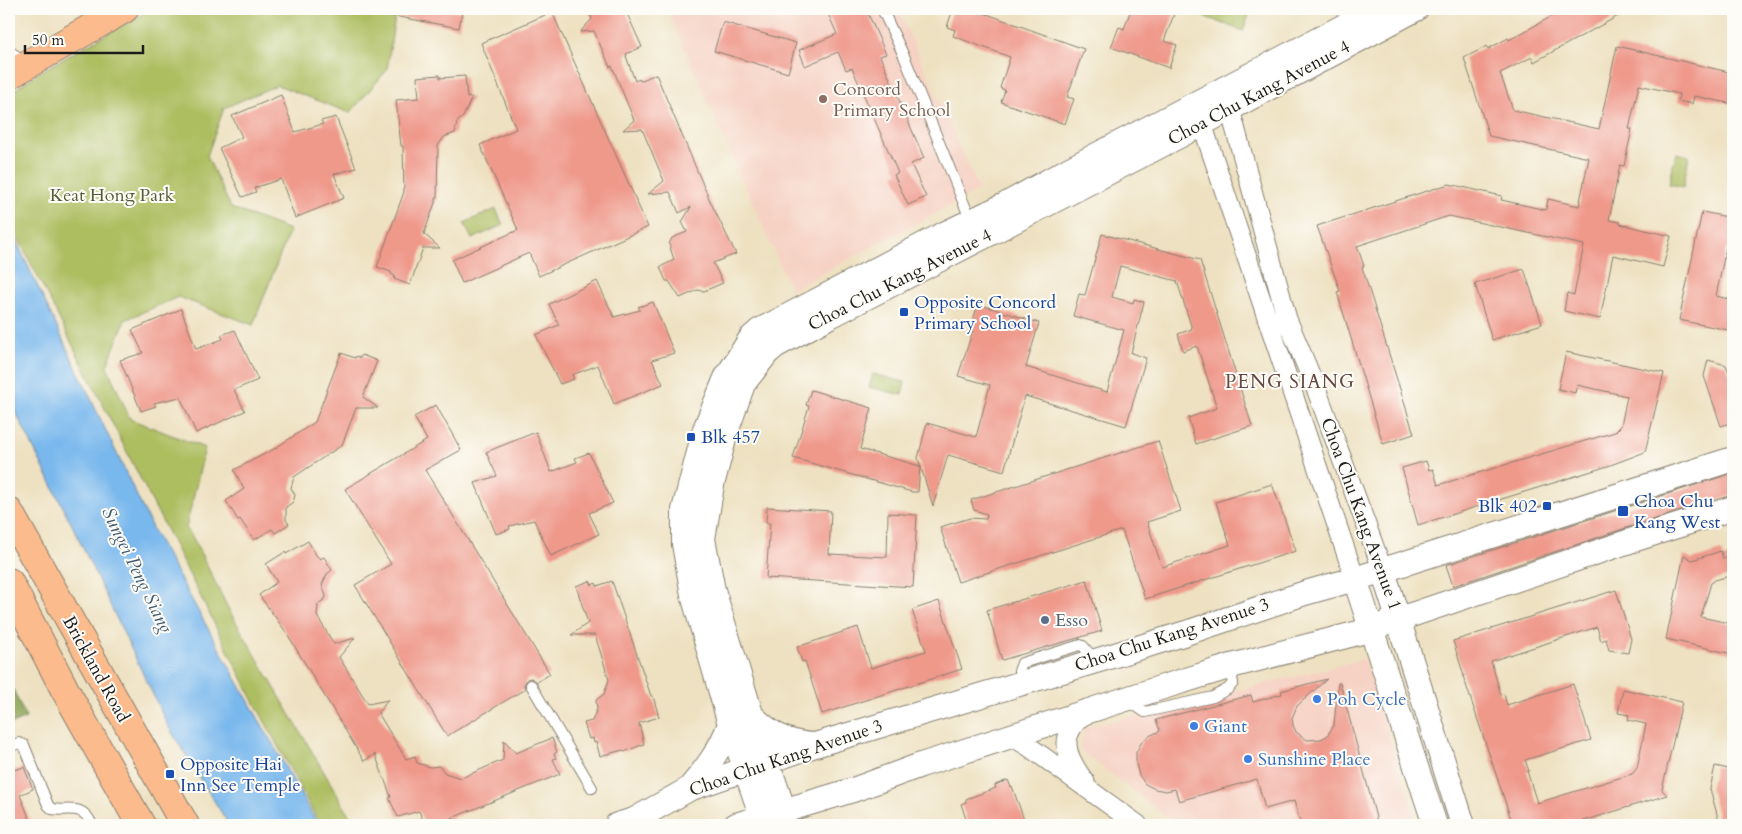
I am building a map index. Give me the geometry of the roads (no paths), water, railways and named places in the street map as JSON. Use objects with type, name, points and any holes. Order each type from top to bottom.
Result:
[{"type":"main road","points":[[15,63],[124,9]]},
{"type":"main road","name":"Brickland Road","points":[[9,512],[185,825]]},
{"type":"main road","name":"Brickland Road","points":[[9,582],[65,690],[140,825]]},
{"type":"street","name":"Choa Chu Kang Avenue 4","points":[[741,719],[703,539],[712,485],[725,435],[743,384],[767,353],[775,346],[828,316],[1199,114],[1377,9]]},
{"type":"street","name":"Choa Chu Kang Avenue 4","points":[[1227,98],[1416,9]]},
{"type":"street","name":"Choa Chu Kang Avenue 1","points":[[1227,98],[1286,319],[1317,392],[1383,570],[1463,825]]},
{"type":"street","name":"Choa Chu Kang Avenue 4","points":[[775,820],[741,719],[692,595],[684,544],[684,510],[705,429],[726,378],[751,338],[759,330],[971,221],[1199,114]]},
{"type":"street","name":"Choa Chu Kang Avenue 1","points":[[1199,114],[1355,579],[1435,825]]},
{"type":"street","name":"Choa Chu Kang Avenue 3","points":[[617,825],[634,820],[689,789],[815,745],[1186,633],[1305,593],[1733,460]]},
{"type":"street","points":[[736,825],[775,820],[921,765],[1235,665],[1326,642],[1371,628],[1733,508]]},
{"type":"street","points":[[1088,711],[1078,718],[1072,728],[1066,746],[1069,758],[1093,794]]},
{"type":"street","points":[[689,789],[741,719],[797,745],[815,745]]},
{"type":"street","points":[[1011,736],[1028,746],[1138,825]]},
{"type":"street","points":[[806,825],[823,805],[853,790]]},
{"type":"lane","points":[[882,9],[904,56],[971,221]]},
{"type":"lane","points":[[531,685],[592,788]]},
{"type":"lane","points":[[9,747],[19,743],[24,745],[48,805],[52,808],[76,809],[84,813],[92,825]]},
{"type":"water","name":"Sungei Peng Siang","points":[[9,226],[154,532],[318,825],[229,825],[168,726],[71,523],[9,399]]},
{"type":"place","name":"Concord Primary School","points":[[823,99]]},
{"type":"place","name":"Opposite Concord Primary School","points":[[904,312]]},
{"type":"place","name":"Blk 457","points":[[691,437]]},
{"type":"place","name":"Blk 402","points":[[1547,506]]},
{"type":"place","name":"Choa Chu Kang West","points":[[1623,511]]},
{"type":"place","name":"Esso","points":[[1045,620]]},
{"type":"place","name":"Poh Cycle","points":[[1317,699]]},
{"type":"place","name":"Giant","points":[[1194,726]]},
{"type":"place","name":"Sunshine Place","points":[[1248,759]]},
{"type":"place","name":"Opposite Hai Inn See Temple","points":[[170,774]]},
{"type":"district","name":"PENG SIANG","points":[[1290,382]]},
{"type":"park label","name":"Keat Hong Park","points":[[112,195]]}]
